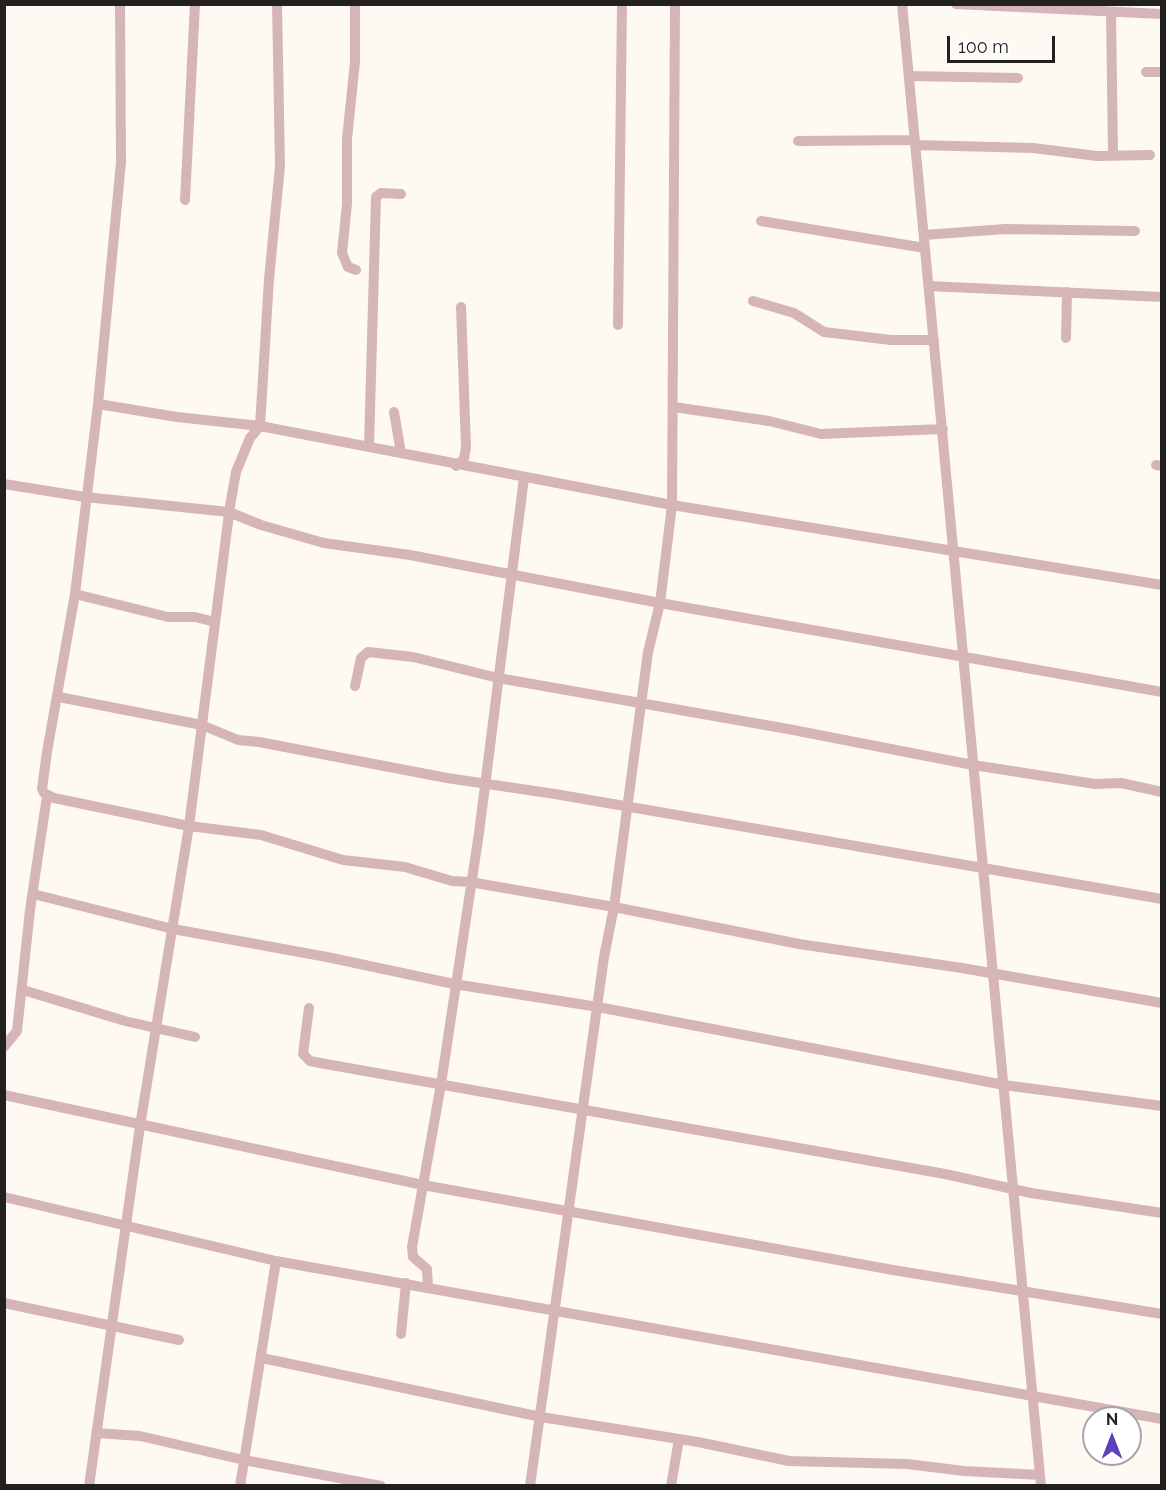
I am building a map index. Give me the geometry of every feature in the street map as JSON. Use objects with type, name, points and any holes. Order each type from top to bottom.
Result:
[{"type":"street","points":[[120,4],[121,162],[98,404],[75,594],[42,789],[47,796],[189,826],[261,835],[343,860],[405,867],[432,877],[614,907],[799,944],[1161,1003]]},
{"type":"street","points":[[184,200],[195,4]]},
{"type":"street","points":[[89,1485],[140,1126],[189,826],[229,512],[236,472],[250,438],[260,426],[269,279],[280,166],[278,4]]},
{"type":"street","points":[[355,4],[355,62],[347,139],[347,204],[342,253],[348,267],[356,270]]},
{"type":"street","points":[[618,326],[622,4]]},
{"type":"street","points":[[530,1485],[650,644],[660,603],[672,505],[675,4]]},
{"type":"street","points":[[262,1358],[541,1417],[680,1438],[789,1461],[897,1464],[1040,1480],[1034,1396],[1012,1189],[994,974],[902,4]]},
{"type":"street","points":[[956,4],[1161,14]]},
{"type":"street","points":[[1112,12],[1113,154]]},
{"type":"street","points":[[1146,72],[1161,72]]},
{"type":"street","points":[[909,76],[1018,78]]},
{"type":"street","points":[[798,141],[915,142],[1041,148],[1097,156],[1150,155]]},
{"type":"street","points":[[369,447],[376,197],[381,193],[401,194]]},
{"type":"street","points":[[761,222],[925,248]]},
{"type":"street","points":[[924,235],[1005,230],[1135,231]]},
{"type":"street","points":[[929,286],[1161,297]]},
{"type":"street","points":[[1066,338],[1068,292]]},
{"type":"street","points":[[753,301],[794,313],[824,332],[891,340],[934,340]]},
{"type":"street","points":[[456,466],[464,459],[466,447],[461,307]]},
{"type":"street","points":[[98,404],[177,417],[260,426],[456,466],[672,505],[1161,585]]},
{"type":"street","points":[[674,407],[769,421],[821,434],[943,429]]},
{"type":"street","points":[[394,412],[401,453]]},
{"type":"street","points":[[428,1287],[427,1269],[413,1257],[412,1247],[441,1084],[524,478]]},
{"type":"street","points":[[4,484],[85,497],[229,512],[261,525],[324,543],[410,555],[660,603],[1161,692]]},
{"type":"street","points":[[75,594],[168,617],[195,617],[215,622]]},
{"type":"street","points":[[355,686],[361,658],[368,652],[413,657],[498,678],[973,765],[1095,784],[1121,783],[1161,792]]},
{"type":"street","points":[[59,697],[202,725],[238,740],[1161,899]]},
{"type":"street","points":[[4,1047],[17,1031],[47,796]]},
{"type":"street","points":[[33,894],[173,929],[327,957],[454,984],[598,1007],[1004,1085],[1161,1106]]},
{"type":"street","points":[[23,990],[156,1029],[195,1037]]},
{"type":"street","points":[[309,1008],[303,1054],[310,1061],[1012,1189],[1161,1213]]},
{"type":"street","points":[[4,1095],[423,1185],[1024,1293],[1161,1314]]},
{"type":"street","points":[[4,1197],[276,1261],[1161,1419]]},
{"type":"street","points":[[240,1485],[276,1261]]},
{"type":"street","points":[[400,1334],[406,1283]]},
{"type":"street","points":[[4,1303],[178,1340]]},
{"type":"street","points":[[96,1433],[140,1436],[244,1460],[381,1485]]},
{"type":"street","points":[[671,1485],[680,1438]]}]
